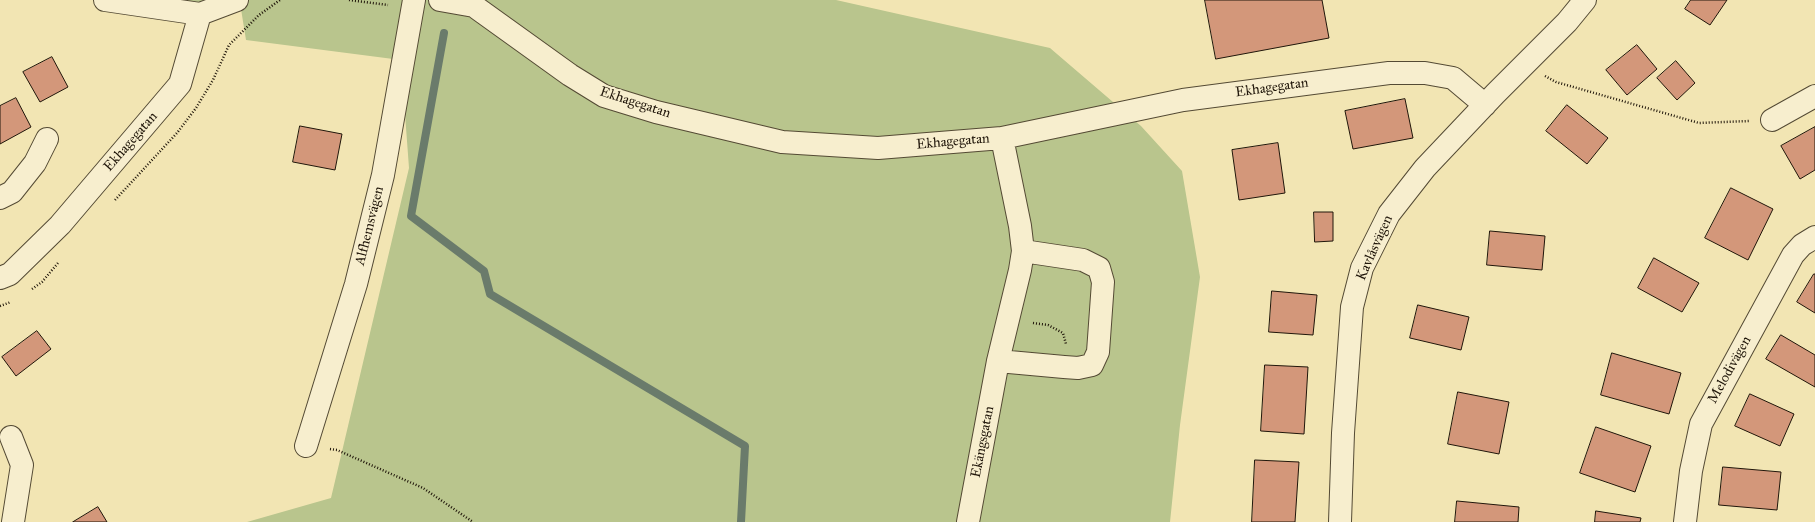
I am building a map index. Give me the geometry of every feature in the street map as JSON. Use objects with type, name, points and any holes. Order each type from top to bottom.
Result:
[{"type":"street","points":[[106,0],[200,14],[237,0]]},
{"type":"street","name":"Ekhagegatan","points":[[440,0],[479,3],[570,75],[604,96],[656,112],[782,142],[878,148],[1002,138],[1183,100],[1389,73],[1425,73],[1452,78],[1485,106]]},
{"type":"street","name":"Kavlåsvägen","points":[[1340,522],[1343,433],[1352,307],[1362,268],[1389,214],[1425,168],[1567,22],[1586,0]]},
{"type":"street","name":"Alfhemsvägen","points":[[306,446],[356,284],[383,175],[413,5]]},
{"type":"street","name":"Ekhagegatan","points":[[0,278],[10,274],[60,225],[180,84],[200,14]]},
{"type":"street","points":[[1772,120],[1815,96]]},
{"type":"street","name":"Ekängsgatan","points":[[968,522],[998,361],[1020,270],[1022,251],[1020,226],[1002,138]]},
{"type":"street","points":[[0,198],[12,192],[35,163],[47,140]]},
{"type":"street","name":"Melodivägen","points":[[1685,522],[1691,472],[1701,424],[1793,255],[1802,244],[1815,237]]},
{"type":"street","points":[[998,361],[1078,368],[1092,365],[1098,352],[1103,282],[1099,268],[1083,260],[1022,251]]},
{"type":"street","points":[[11,438],[22,465],[13,522]]},
{"type":"path","points":[[349,0],[413,5]]},
{"type":"path","points":[[1544,76],[1556,82],[1699,123],[1772,120]]},
{"type":"path","points":[[1009,318],[1048,326],[1063,333],[1066,344],[1064,367]]},
{"type":"path","points":[[306,446],[337,450],[423,488],[473,522]]},
{"type":"green space","points":[[184,0],[836,0],[1050,48],[1141,126],[1182,171],[1200,277],[1180,425],[1170,522],[247,522],[331,498],[409,168],[401,60],[246,40],[241,9]]},
{"type":"building","points":[[1205,0],[1322,0],[1329,38],[1216,59]]},
{"type":"building","points":[[1691,0],[1727,0],[1710,25],[1685,9]]},
{"type":"building","points":[[1637,45],[1657,69],[1627,95],[1606,70]]},
{"type":"building","points":[[52,57],[68,87],[40,102],[23,72]]},
{"type":"building","points":[[1676,61],[1695,83],[1677,100],[1657,78]]},
{"type":"building","points":[[16,98],[31,127],[0,144],[0,106]]},
{"type":"building","points":[[1405,99],[1413,138],[1353,149],[1345,111]]},
{"type":"building","points":[[1567,105],[1608,138],[1587,164],[1546,131]]},
{"type":"building","points":[[300,126],[342,134],[335,170],[293,162]]},
{"type":"building","points":[[1815,127],[1815,170],[1800,179],[1781,146]]},
{"type":"building","points":[[1278,143],[1285,193],[1239,200],[1232,150]]},
{"type":"building","points":[[1731,188],[1773,209],[1748,260],[1705,238]]},
{"type":"building","points":[[1314,212],[1333,212],[1333,241],[1315,242]]},
{"type":"building","points":[[1490,231],[1545,236],[1542,270],[1487,265]]},
{"type":"building","points":[[1654,258],[1699,283],[1682,312],[1638,288]]},
{"type":"building","points":[[1815,274],[1815,313],[1797,302]]},
{"type":"building","points":[[1272,291],[1317,295],[1313,335],[1269,332]]},
{"type":"building","points":[[1418,305],[1469,317],[1461,350],[1410,338]]},
{"type":"building","points":[[37,331],[51,349],[16,376],[2,357]]},
{"type":"building","points":[[1781,335],[1815,355],[1815,387],[1766,359]]},
{"type":"building","points":[[1612,353],[1681,373],[1669,414],[1601,395]]},
{"type":"building","points":[[1265,365],[1308,367],[1304,434],[1261,431]]},
{"type":"building","points":[[1458,392],[1509,402],[1499,454],[1448,444]]},
{"type":"building","points":[[1750,394],[1794,414],[1780,446],[1735,426]]},
{"type":"building","points":[[1596,427],[1651,446],[1635,492],[1580,473]]},
{"type":"building","points":[[1255,460],[1299,462],[1295,522],[1252,522]]},
{"type":"building","points":[[1723,467],[1781,472],[1777,510],[1719,505]]},
{"type":"building","points":[[1457,501],[1519,507],[1518,522],[1455,522]]},
{"type":"building","points":[[98,507],[107,522],[73,522]]},
{"type":"building","points":[[1596,511],[1641,518],[1640,522],[1595,522]]},
{"type":"waterway","points":[[444,33],[411,216],[484,271],[490,294],[745,446],[741,522]]}]
